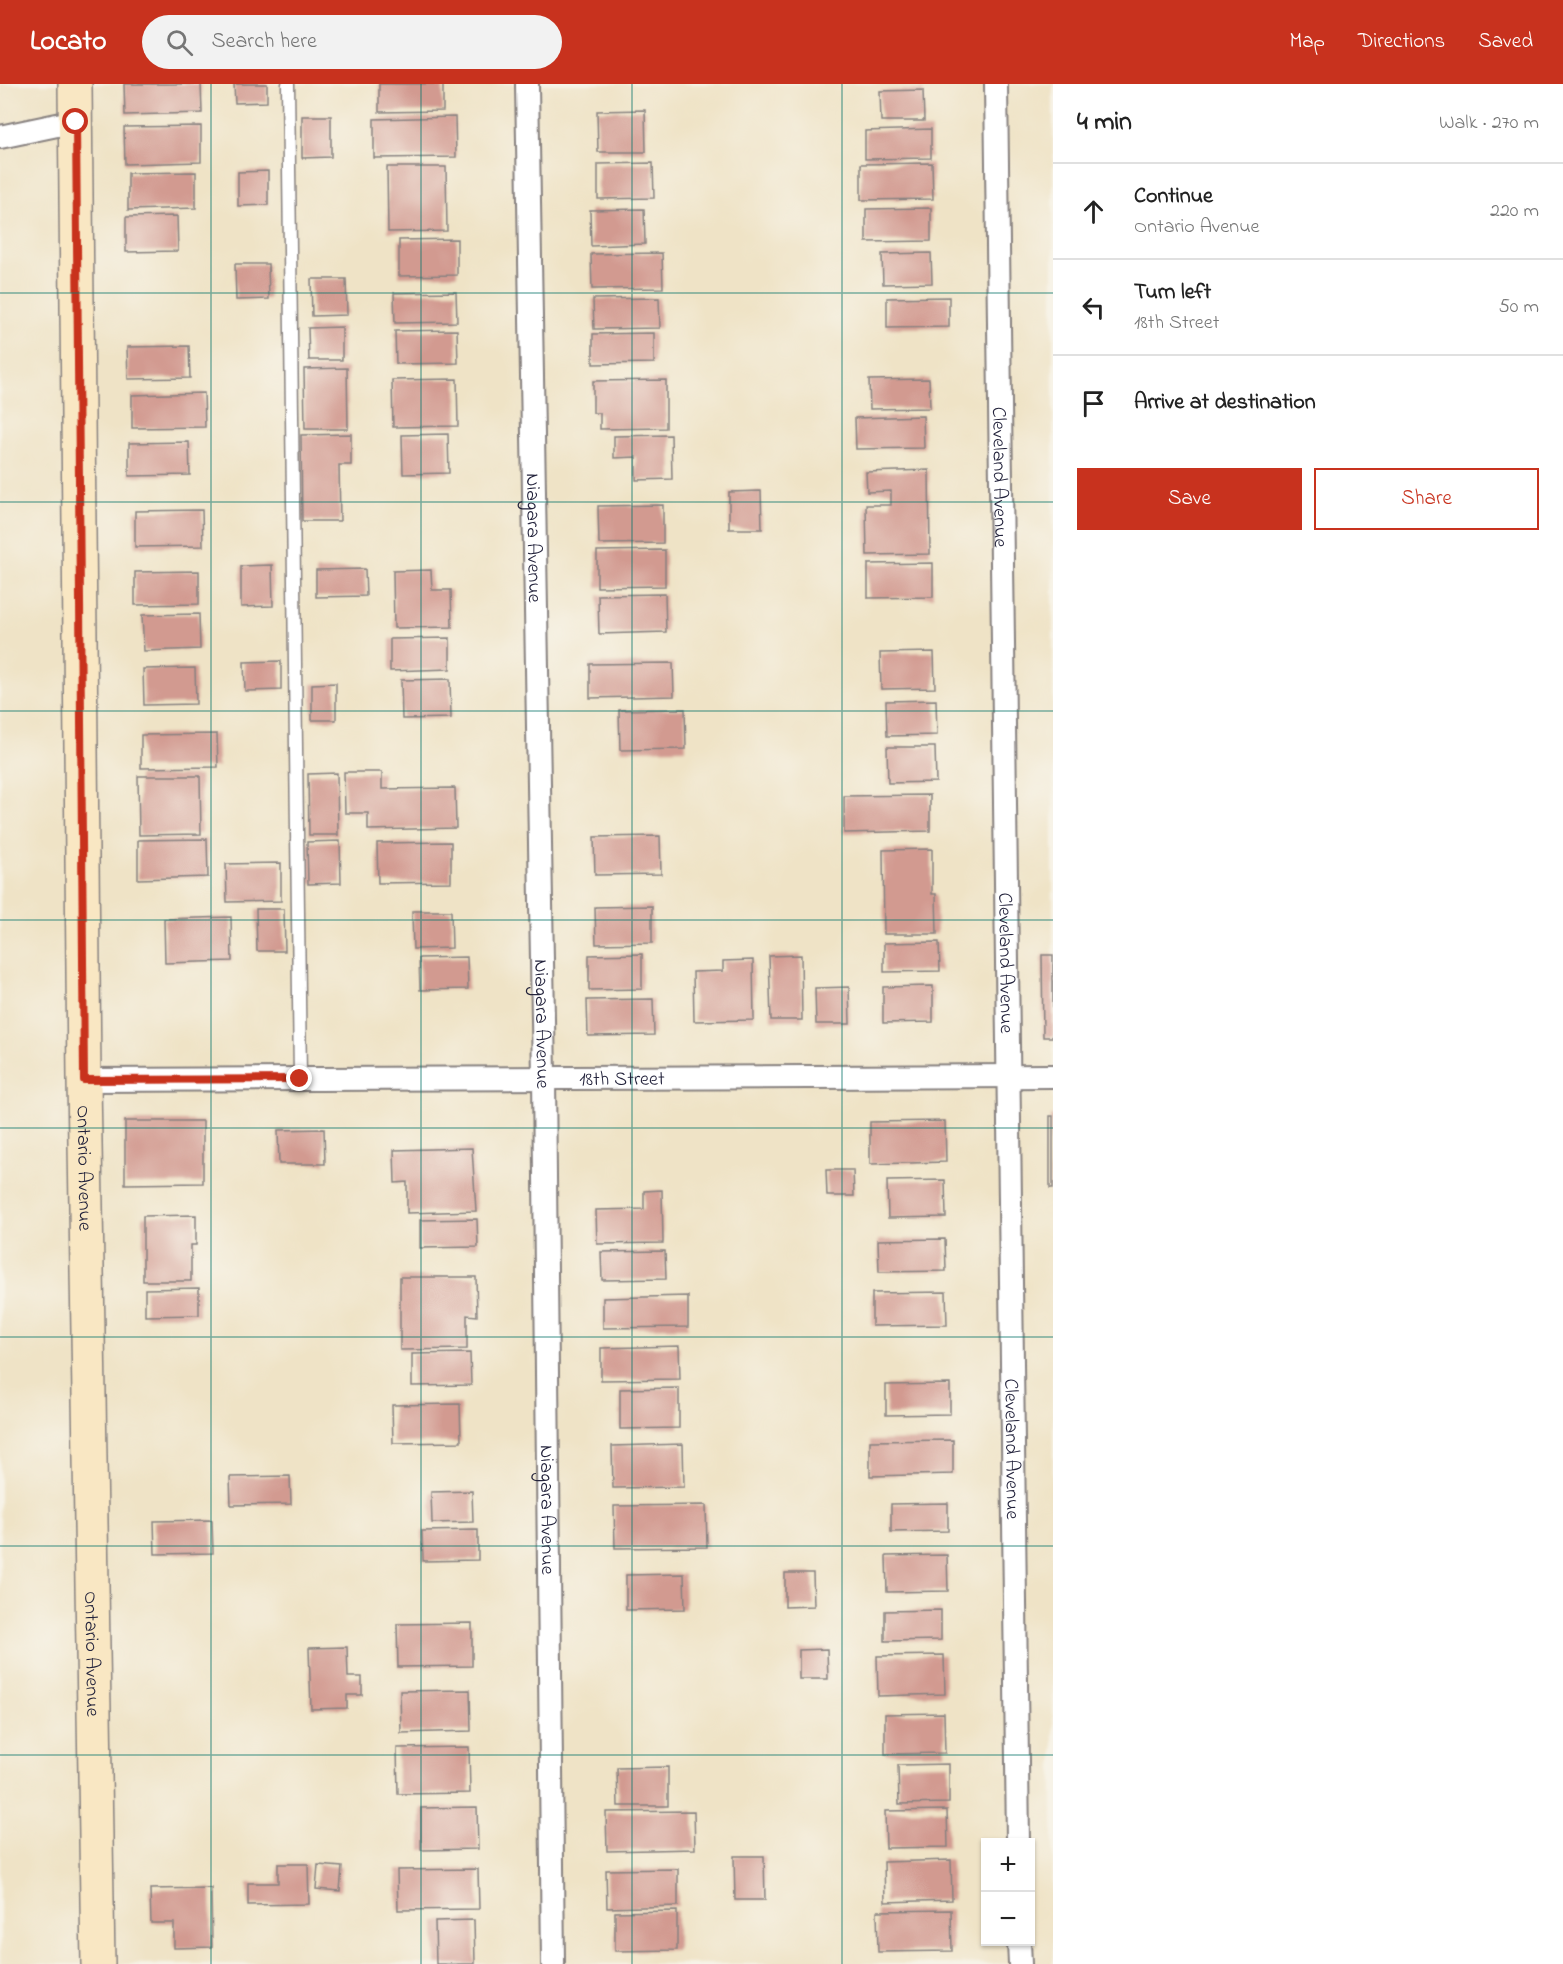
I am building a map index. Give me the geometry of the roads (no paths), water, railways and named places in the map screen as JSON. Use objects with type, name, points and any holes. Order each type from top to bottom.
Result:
[{"type":"main road","name":"Ontario Avenue","points":[[75,84],[84,1080],[98,1964]]},
{"type":"street","name":"Niagara Avenue","points":[[527,84],[544,1077],[553,1964]]},
{"type":"street","name":"Cleveland Avenue","points":[[996,84],[1018,1838]]},
{"type":"street","points":[[0,136],[76,122]]},
{"type":"street","name":"18th Street","points":[[84,1080],[1053,1076]]},
{"type":"street","points":[[1019,1946],[1020,1964]]},
{"type":"lane","points":[[288,84],[300,1079]]}]
